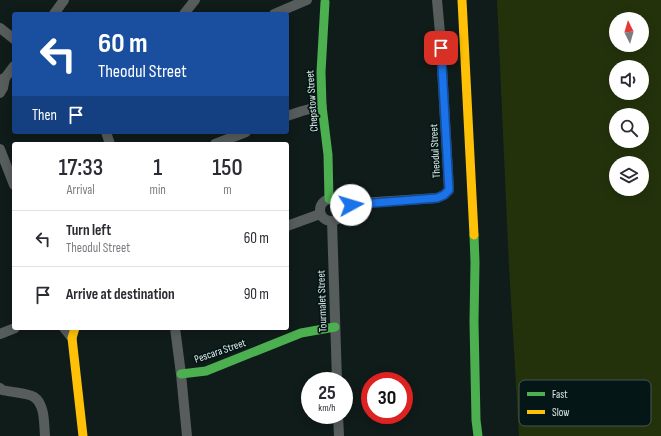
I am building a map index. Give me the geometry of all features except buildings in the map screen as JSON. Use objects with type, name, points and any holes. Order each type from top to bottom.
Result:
[{"type":"street","points":[[55,12],[64,0]]},
{"type":"street","points":[[186,12],[195,0]]},
{"type":"street","points":[[279,12],[307,0]]},
{"type":"street","name":"Theodul Street","points":[[341,207],[437,198],[444,195],[449,190],[437,0]]},
{"type":"street","points":[[462,0],[475,262],[474,322],[476,420],[478,436]]},
{"type":"street","name":"Chepstow Street","points":[[324,1],[321,72],[322,106],[328,155],[329,199]]},
{"type":"street","points":[[0,28],[12,37]]},
{"type":"street","points":[[0,93],[3,88],[2,79],[12,68]]},
{"type":"street","points":[[289,115],[302,110],[322,106]]},
{"type":"street","points":[[220,142],[241,134]]},
{"type":"street","points":[[0,150],[12,180]]},
{"type":"street","points":[[329,199],[337,200],[342,210],[339,218],[332,221],[324,220],[319,210],[322,202],[329,199]]},
{"type":"street","points":[[289,225],[320,214]]},
{"type":"street","name":"Tourmalet Street","points":[[332,221],[337,372]]},
{"type":"street","name":"Pescara Street","points":[[181,374],[206,371],[300,333],[335,327]]},
{"type":"street","points":[[0,334],[12,329]]},
{"type":"street","points":[[66,330],[72,338]]},
{"type":"street","points":[[74,330],[72,338],[83,436]]},
{"type":"street","points":[[175,330],[181,374],[186,436]]},
{"type":"street","points":[[0,388],[2,390],[33,396],[39,401],[42,407],[45,436]]},
{"type":"street","points":[[338,424],[339,436]]},
{"type":"green space","points":[[497,0],[661,0],[661,436],[519,436],[509,266]]},
{"type":"traffic: fast","points":[[325,2],[321,72],[322,106],[328,155],[329,199]]},
{"type":"traffic: fast","points":[[474,235],[474,322],[476,420],[478,436]]},
{"type":"traffic: fast","points":[[181,374],[206,371],[301,333],[335,327]]},
{"type":"traffic: slow","points":[[462,0],[474,235]]},
{"type":"traffic: slow","points":[[74,330],[72,338],[83,436]]},
{"type":"route","points":[[351,205],[437,198],[441,197],[449,190],[441,48]]}]
